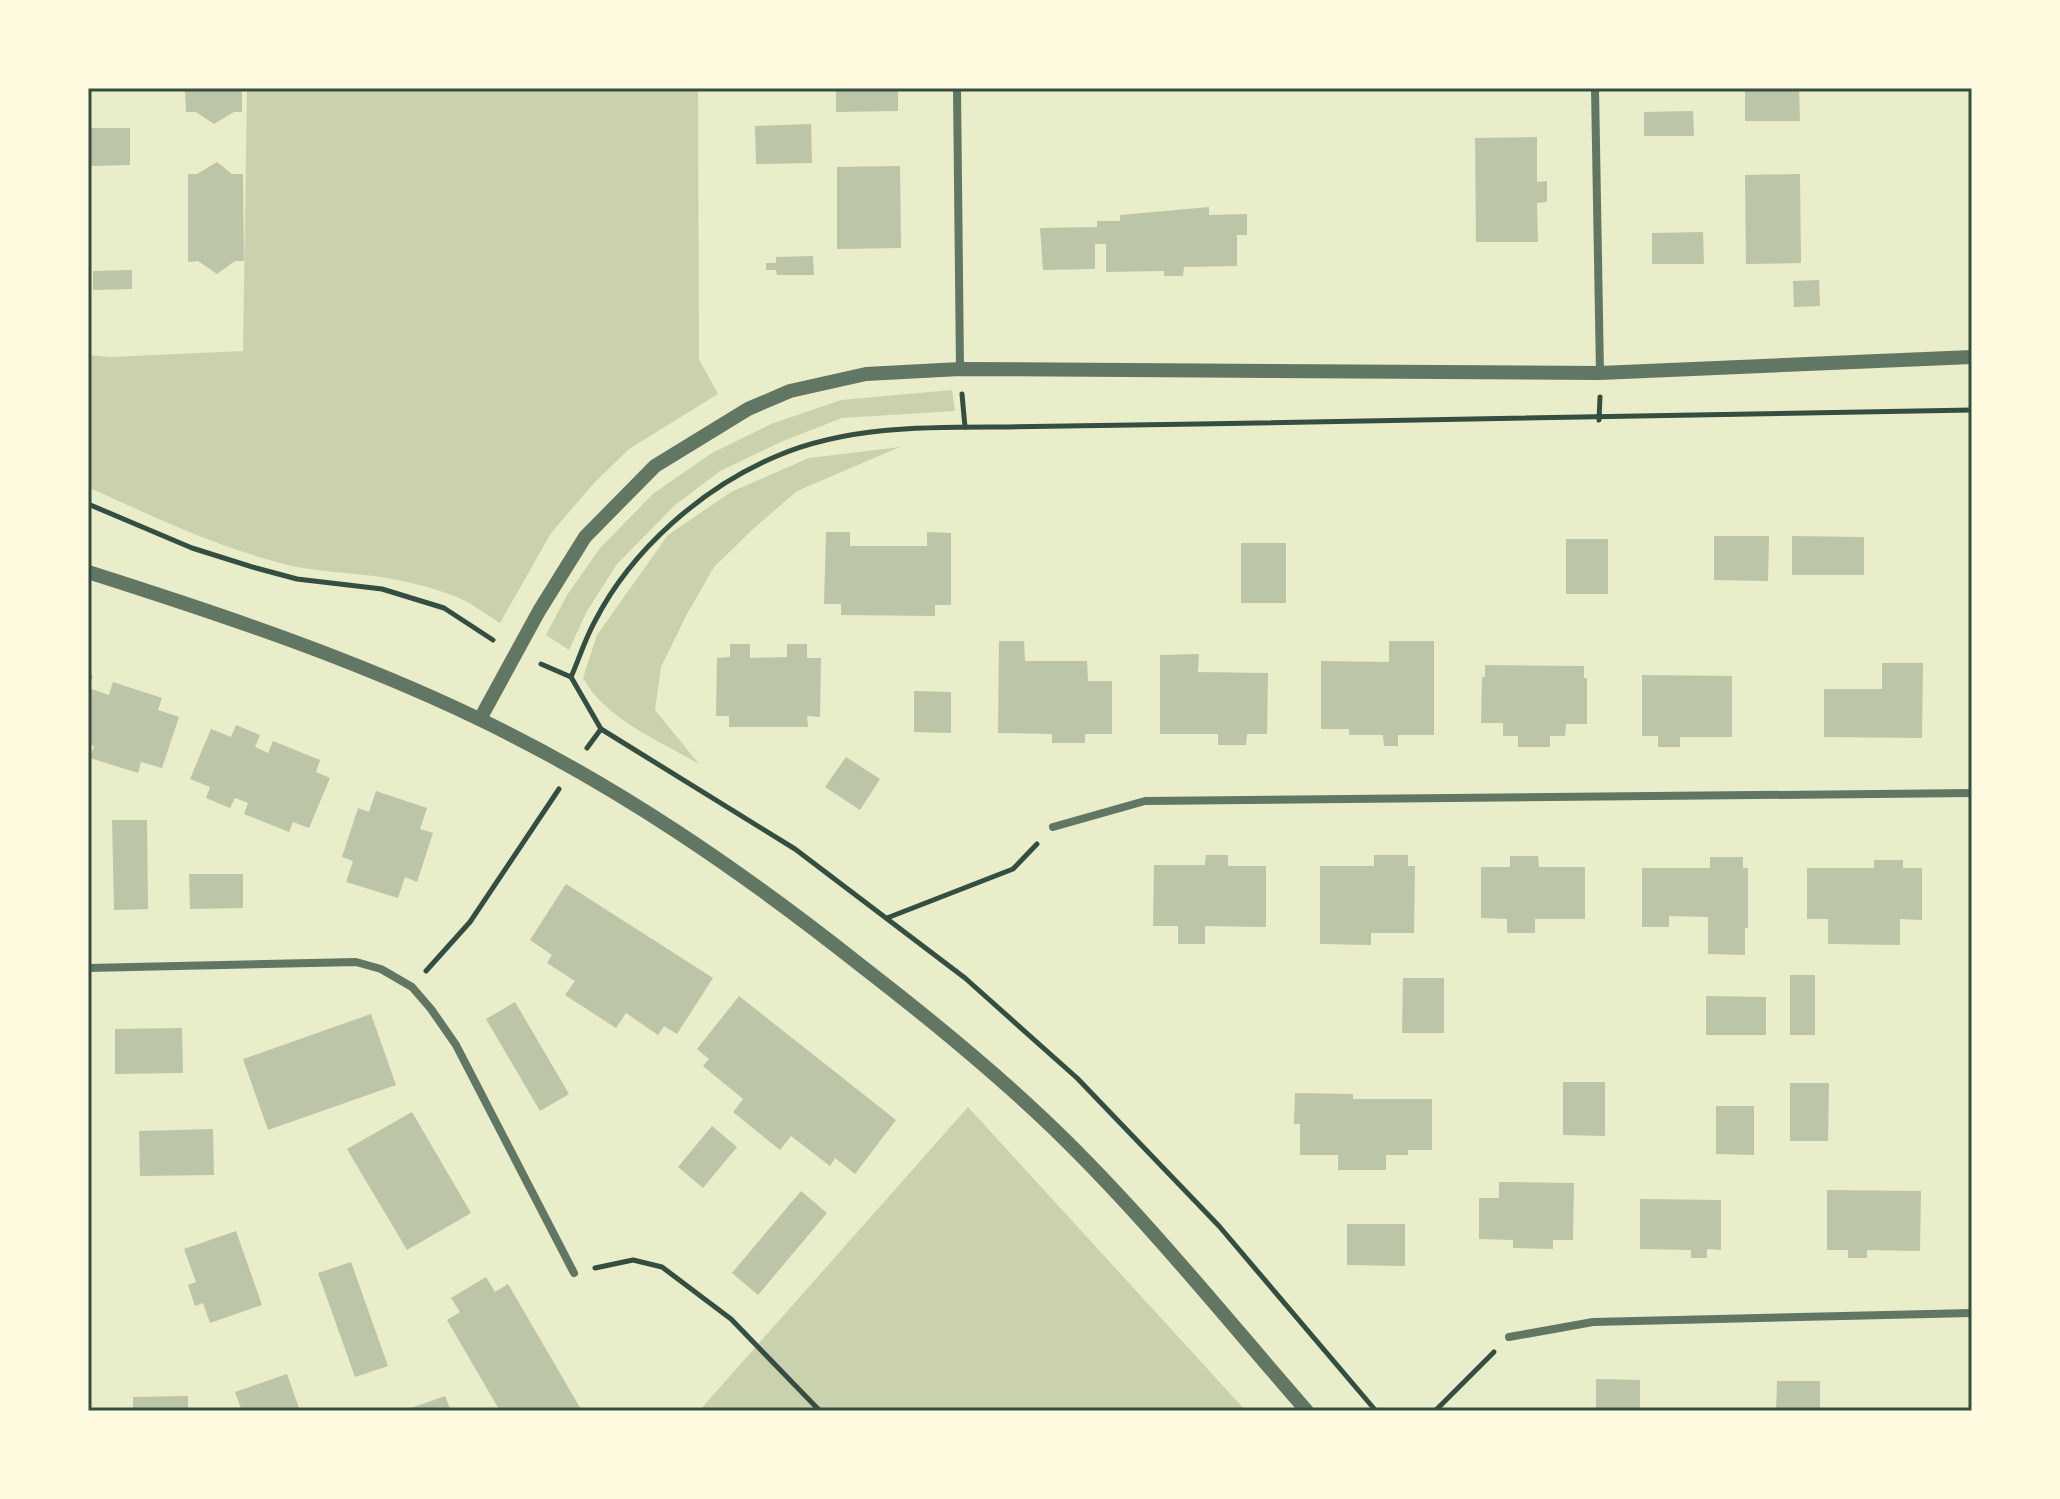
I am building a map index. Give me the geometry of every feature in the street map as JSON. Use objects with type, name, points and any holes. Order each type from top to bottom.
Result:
[{"type":"street","points":[[957,88],[960,369]]},
{"type":"street","points":[[1595,88],[1600,373]]},
{"type":"street","points":[[480,719],[539,611],[585,537],[655,466],[748,409],[790,391],[866,374],[960,369],[1600,373],[1972,357]]},
{"type":"street","points":[[88,572],[233,619],[415,690],[480,719],[573,768],[671,826],[774,897],[972,1053],[1055,1130],[1150,1230],[1307,1411]]},
{"type":"street","points":[[1053,827],[1145,801],[1972,793]]},
{"type":"street","points":[[88,968],[356,962],[381,969],[412,987],[456,1045],[574,1273]]},
{"type":"street","points":[[1509,1337],[1593,1322],[1972,1313]]},
{"type":"path","points":[[571,677],[595,620],[630,570],[667,529],[734,476],[814,442],[859,433],[965,427],[1599,420],[1972,410]]},
{"type":"path","points":[[412,987],[470,922],[601,729]]},
{"type":"path","points":[[886,918],[1013,869],[1053,827]]},
{"type":"path","points":[[574,1273],[633,1260],[662,1267],[731,1319],[820,1411]]},
{"type":"path","points":[[1435,1411],[1509,1337]]},
{"type":"green space","points":[[247,88],[698,88],[699,359],[718,394],[629,449],[595,482],[551,533],[500,623],[464,600],[424,586],[388,578],[292,566],[239,551],[88,487],[88,355],[111,357],[243,351]]},
{"type":"green space","points":[[952,390],[955,411],[842,418],[783,441],[720,471],[674,506],[617,564],[587,611],[569,650],[546,635],[567,595],[600,548],[654,493],[712,453],[771,424],[841,400]]},
{"type":"green space","points":[[900,447],[797,491],[714,567],[661,667],[655,710],[699,764],[635,728],[593,693],[583,678],[597,635],[668,535],[731,492],[809,458]]},
{"type":"green space","points":[[968,1107],[1246,1411],[699,1411]]},
{"type":"building","points":[[185,88],[242,88],[242,112],[234,112],[214,124],[196,112],[186,112]]},
{"type":"building","points":[[836,88],[898,88],[898,111],[836,112]]},
{"type":"building","points":[[1745,88],[1799,88],[1800,121],[1745,121]]},
{"type":"building","points":[[1693,111],[1694,136],[1644,136],[1644,112]]},
{"type":"building","points":[[811,124],[812,163],[756,164],[755,126]]},
{"type":"building","points":[[90,128],[130,128],[130,165],[91,166]]},
{"type":"building","points":[[1537,137],[1537,182],[1547,181],[1547,202],[1537,203],[1538,242],[1476,242],[1475,138]]},
{"type":"building","points":[[217,162],[232,174],[243,174],[244,261],[235,261],[217,274],[198,261],[188,262],[188,174],[197,174]]},
{"type":"building","points":[[900,166],[901,248],[837,249],[837,167]]},
{"type":"building","points":[[1800,174],[1801,263],[1746,264],[1745,175]]},
{"type":"building","points":[[1209,207],[1209,215],[1247,214],[1247,235],[1237,235],[1237,266],[1184,267],[1183,276],[1164,276],[1164,271],[1106,272],[1106,244],[1095,244],[1095,269],[1043,270],[1040,228],[1097,227],[1097,221],[1120,221],[1120,215]]},
{"type":"building","points":[[1703,232],[1704,264],[1652,264],[1652,233]]},
{"type":"building","points":[[813,256],[814,275],[777,275],[776,270],[766,270],[766,263],[776,263],[776,257]]},
{"type":"building","points":[[132,270],[132,289],[93,290],[93,271]]},
{"type":"building","points":[[1819,280],[1820,306],[1794,307],[1793,281]]},
{"type":"building","points":[[826,532],[850,532],[850,546],[927,546],[927,532],[951,533],[951,605],[935,605],[935,616],[841,615],[841,604],[824,604]]},
{"type":"building","points":[[1714,536],[1769,536],[1768,581],[1714,580]]},
{"type":"building","points":[[1792,536],[1864,537],[1864,575],[1792,575]]},
{"type":"building","points":[[1566,539],[1608,539],[1608,594],[1566,594]]},
{"type":"building","points":[[1241,543],[1286,543],[1286,603],[1241,603]]},
{"type":"building","points":[[999,641],[1024,641],[1025,661],[1087,661],[1088,681],[1112,681],[1112,734],[1085,734],[1085,743],[1052,743],[1052,734],[998,733]]},
{"type":"building","points":[[1389,641],[1434,641],[1434,735],[1398,735],[1398,746],[1384,746],[1383,735],[1349,735],[1349,729],[1321,729],[1321,661],[1389,662]]},
{"type":"building","points":[[730,644],[750,644],[750,658],[787,657],[787,644],[807,644],[807,658],[821,658],[820,717],[807,716],[808,727],[729,727],[729,716],[716,716],[717,658],[730,657]]},
{"type":"building","points":[[1199,654],[1198,672],[1268,673],[1267,734],[1247,734],[1246,745],[1218,745],[1218,734],[1160,734],[1160,655]]},
{"type":"building","points":[[1882,663],[1923,663],[1922,738],[1824,737],[1824,689],[1882,689]]},
{"type":"building","points":[[1485,665],[1584,666],[1587,724],[1566,724],[1565,736],[1550,736],[1550,747],[1518,747],[1518,736],[1503,736],[1503,723],[1481,723]]},
{"type":"building","points":[[88,674],[93,676],[89,688],[109,695],[113,682],[162,698],[158,710],[179,717],[162,768],[141,762],[138,773],[90,758],[94,746],[88,744]]},
{"type":"building","points":[[1642,675],[1732,676],[1732,737],[1680,737],[1680,747],[1658,747],[1658,736],[1642,736]]},
{"type":"building","points":[[914,691],[951,692],[951,733],[914,732]]},
{"type":"building","points":[[236,725],[260,735],[255,747],[268,753],[273,741],[320,760],[316,772],[330,778],[309,828],[293,822],[289,832],[244,814],[248,803],[235,798],[230,808],[206,798],[210,787],[190,779],[211,729],[231,737]]},
{"type":"building","points":[[846,757],[880,779],[860,810],[825,787]]},
{"type":"building","points":[[376,791],[427,808],[420,829],[433,833],[417,882],[405,877],[398,898],[346,882],[353,861],[342,857],[358,808],[369,812]]},
{"type":"building","points":[[112,820],[147,820],[148,909],[114,910]]},
{"type":"building","points":[[1206,855],[1228,855],[1228,866],[1266,866],[1266,927],[1205,926],[1205,944],[1178,944],[1178,926],[1153,926],[1154,865],[1205,865]]},
{"type":"building","points":[[1374,855],[1408,855],[1408,866],[1415,866],[1414,933],[1371,933],[1371,945],[1320,944],[1320,866],[1374,866]]},
{"type":"building","points":[[1510,856],[1538,856],[1539,867],[1585,867],[1585,919],[1535,919],[1535,933],[1507,933],[1507,919],[1481,918],[1481,867],[1510,867]]},
{"type":"building","points":[[1710,857],[1743,857],[1743,868],[1748,868],[1745,955],[1708,954],[1708,917],[1669,916],[1669,927],[1642,927],[1642,868],[1710,868]]},
{"type":"building","points":[[1874,860],[1903,860],[1903,868],[1922,868],[1922,920],[1900,919],[1900,945],[1828,944],[1828,919],[1807,919],[1807,868],[1874,868]]},
{"type":"building","points":[[189,874],[243,874],[243,908],[190,909]]},
{"type":"building","points":[[566,884],[713,978],[677,1034],[664,1026],[658,1035],[626,1013],[616,1028],[565,995],[575,981],[547,963],[552,955],[530,940]]},
{"type":"building","points":[[1790,975],[1815,975],[1815,1035],[1790,1035]]},
{"type":"building","points":[[1403,978],[1444,978],[1444,1033],[1402,1033]]},
{"type":"building","points":[[739,996],[896,1120],[855,1174],[835,1158],[830,1166],[791,1136],[780,1150],[733,1112],[743,1099],[703,1066],[709,1059],[697,1049]]},
{"type":"building","points":[[1706,996],[1766,997],[1766,1035],[1706,1035]]},
{"type":"building","points":[[515,1002],[569,1094],[540,1111],[486,1019]]},
{"type":"building","points":[[371,1014],[396,1085],[268,1130],[243,1059]]},
{"type":"building","points":[[182,1028],[183,1073],[115,1074],[115,1029]]},
{"type":"building","points":[[1563,1082],[1605,1082],[1605,1136],[1563,1135]]},
{"type":"building","points":[[1790,1083],[1829,1083],[1828,1141],[1790,1141]]},
{"type":"building","points":[[1295,1093],[1353,1094],[1353,1099],[1432,1099],[1432,1150],[1408,1150],[1408,1155],[1386,1155],[1386,1170],[1338,1170],[1338,1155],[1300,1155],[1300,1124],[1294,1124]]},
{"type":"building","points":[[1716,1106],[1754,1106],[1754,1155],[1716,1154]]},
{"type":"building","points":[[412,1112],[471,1213],[407,1250],[347,1149]]},
{"type":"building","points":[[712,1126],[737,1147],[703,1188],[678,1167]]},
{"type":"building","points":[[213,1129],[214,1175],[140,1176],[139,1131]]},
{"type":"building","points":[[1499,1182],[1574,1183],[1573,1240],[1553,1240],[1553,1249],[1513,1248],[1513,1240],[1479,1239],[1479,1198],[1499,1198]]},
{"type":"building","points":[[1827,1190],[1921,1191],[1920,1251],[1867,1250],[1867,1258],[1848,1258],[1848,1250],[1827,1250]]},
{"type":"building","points":[[801,1191],[827,1213],[758,1295],[732,1273]]},
{"type":"building","points":[[1640,1199],[1721,1200],[1721,1250],[1707,1249],[1707,1258],[1691,1258],[1691,1250],[1640,1249]]},
{"type":"building","points":[[1347,1224],[1405,1224],[1405,1266],[1347,1265]]},
{"type":"building","points":[[236,1231],[262,1305],[210,1323],[203,1303],[195,1306],[188,1285],[196,1282],[184,1249]]},
{"type":"building","points":[[351,1262],[388,1366],[355,1377],[318,1273]]},
{"type":"building","points":[[486,1277],[495,1292],[508,1284],[582,1411],[500,1411],[447,1320],[460,1312],[451,1298]]},
{"type":"building","points":[[287,1374],[300,1411],[242,1411],[235,1392]]},
{"type":"building","points":[[1596,1379],[1640,1380],[1640,1411],[1596,1411]]},
{"type":"building","points":[[1777,1381],[1820,1381],[1820,1411],[1776,1411]]},
{"type":"building","points":[[188,1396],[188,1411],[133,1411],[133,1397]]},
{"type":"building","points":[[445,1396],[451,1411],[403,1411]]}]
